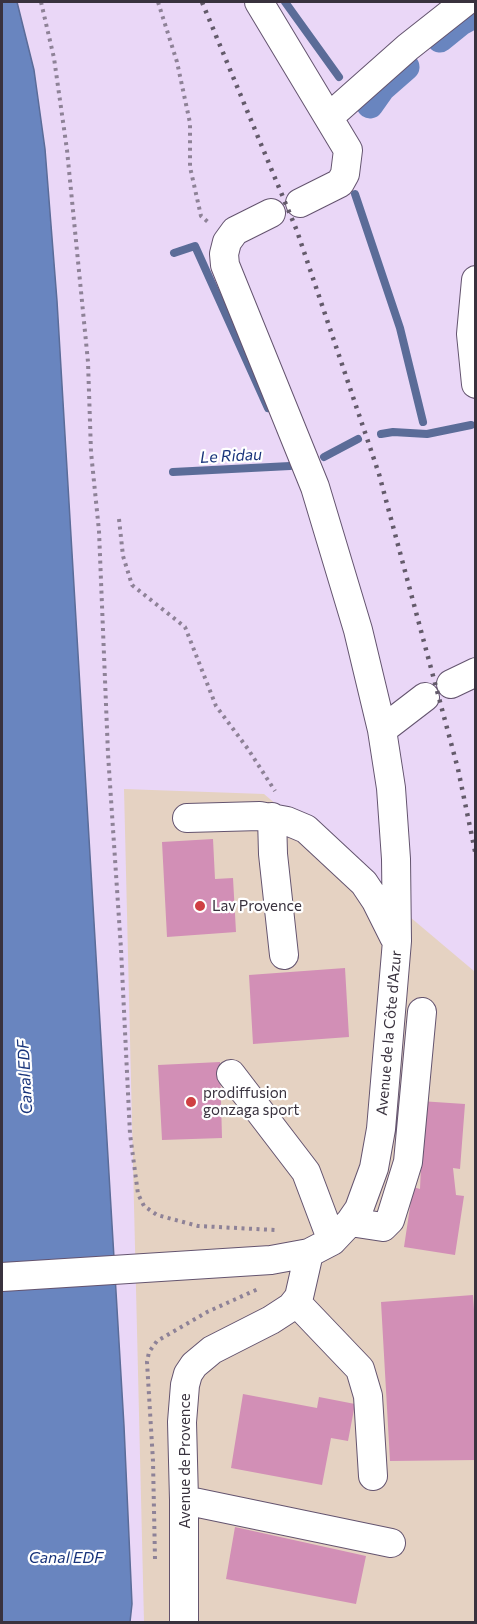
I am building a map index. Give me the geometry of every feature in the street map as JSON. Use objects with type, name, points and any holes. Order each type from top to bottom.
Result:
[{"type":"street","points":[[259,2],[348,150],[345,174],[338,185],[300,203]]},
{"type":"street","points":[[329,117],[408,47],[465,2]]},
{"type":"street","points":[[226,242],[240,228],[271,213]]},
{"type":"street","name":"Avenue de la Côte d'Azur","points":[[226,242],[224,254],[229,278],[291,423],[315,487],[358,630],[382,730],[390,788],[396,858],[397,941],[381,1129],[374,1168],[359,1209],[330,1239]]},
{"type":"street","points":[[476,280],[471,342],[476,384]]},
{"type":"street","points":[[382,730],[425,697]]},
{"type":"street","points":[[187,818],[260,816],[276,806]]},
{"type":"street","points":[[276,806],[306,829],[353,872],[370,892],[397,941]]},
{"type":"street","points":[[276,806],[273,854],[284,955]]},
{"type":"street","points":[[2,1277],[271,1260],[330,1239],[383,1227],[390,1220],[408,1162],[422,1012]]},
{"type":"street","points":[[231,1074],[306,1172],[330,1239],[296,1302],[360,1369],[368,1396],[373,1476]]},
{"type":"street","name":"Avenue de Provence","points":[[184,1623],[182,1422],[188,1374],[194,1365],[212,1350],[283,1313],[296,1302]]},
{"type":"street","points":[[184,1500],[392,1543]]},
{"type":"path","points":[[41,2],[54,58],[68,150],[88,362],[91,452],[99,531],[108,754],[130,1134],[138,1194],[144,1206],[158,1215],[198,1226],[280,1231]]},
{"type":"path","points":[[158,2],[177,62],[190,123],[190,167],[201,216],[226,242]]},
{"type":"path","points":[[119,519],[123,556],[132,585],[185,627],[216,706],[276,806]]},
{"type":"shaded area","points":[[124,789],[264,794],[474,971],[476,1044],[475,1622],[144,1622]]},
{"type":"water","name":"Canal EDF","points":[[2,2],[17,2],[34,70],[45,149],[57,301],[124,1426],[132,1604],[130,1622],[2,1622]]},
{"type":"building","name":"Lav Provence","points":[[213,839],[215,879],[233,878],[236,932],[167,937],[162,842]]},
{"type":"building","points":[[345,968],[349,1037],[253,1044],[249,975]]},
{"type":"building","name":"prodiffusion gonzaga sport","points":[[220,1062],[222,1138],[162,1140],[158,1065]]},
{"type":"building","points":[[420,1101],[465,1104],[460,1169],[453,1168],[456,1195],[464,1196],[455,1255],[404,1247],[413,1187],[420,1189]]},
{"type":"building","points":[[473,1295],[476,1338],[476,1460],[390,1461],[381,1302]]},
{"type":"building","points":[[243,1394],[317,1408],[319,1397],[355,1404],[348,1441],[331,1438],[322,1485],[231,1468]]},
{"type":"building","points":[[235,1527],[366,1556],[356,1604],[226,1579]]},
{"type":"waterway","points":[[285,2],[339,77]]},
{"type":"waterway","points":[[440,39],[461,22],[476,14]]},
{"type":"waterway","points":[[370,105],[382,88],[406,67]]},
{"type":"waterway","points":[[355,194],[400,328],[423,422]]},
{"type":"waterway","points":[[174,253],[195,246],[268,408]]},
{"type":"waterway","name":"Le Ridau","points":[[381,434],[393,432],[427,434],[471,425]]},
{"type":"waterway","name":"Le Ridau","points":[[324,457],[358,439]]},
{"type":"waterway","name":"Le Ridau","points":[[173,472],[290,466]]},
{"type":"railway","points":[[202,2],[297,231],[379,474],[458,769],[476,856]]},
{"type":"place","name":"Lav Provence","points":[[200,906]]},
{"type":"place","name":"prodiffusion gonzaga sport","points":[[191,1102]]}]
